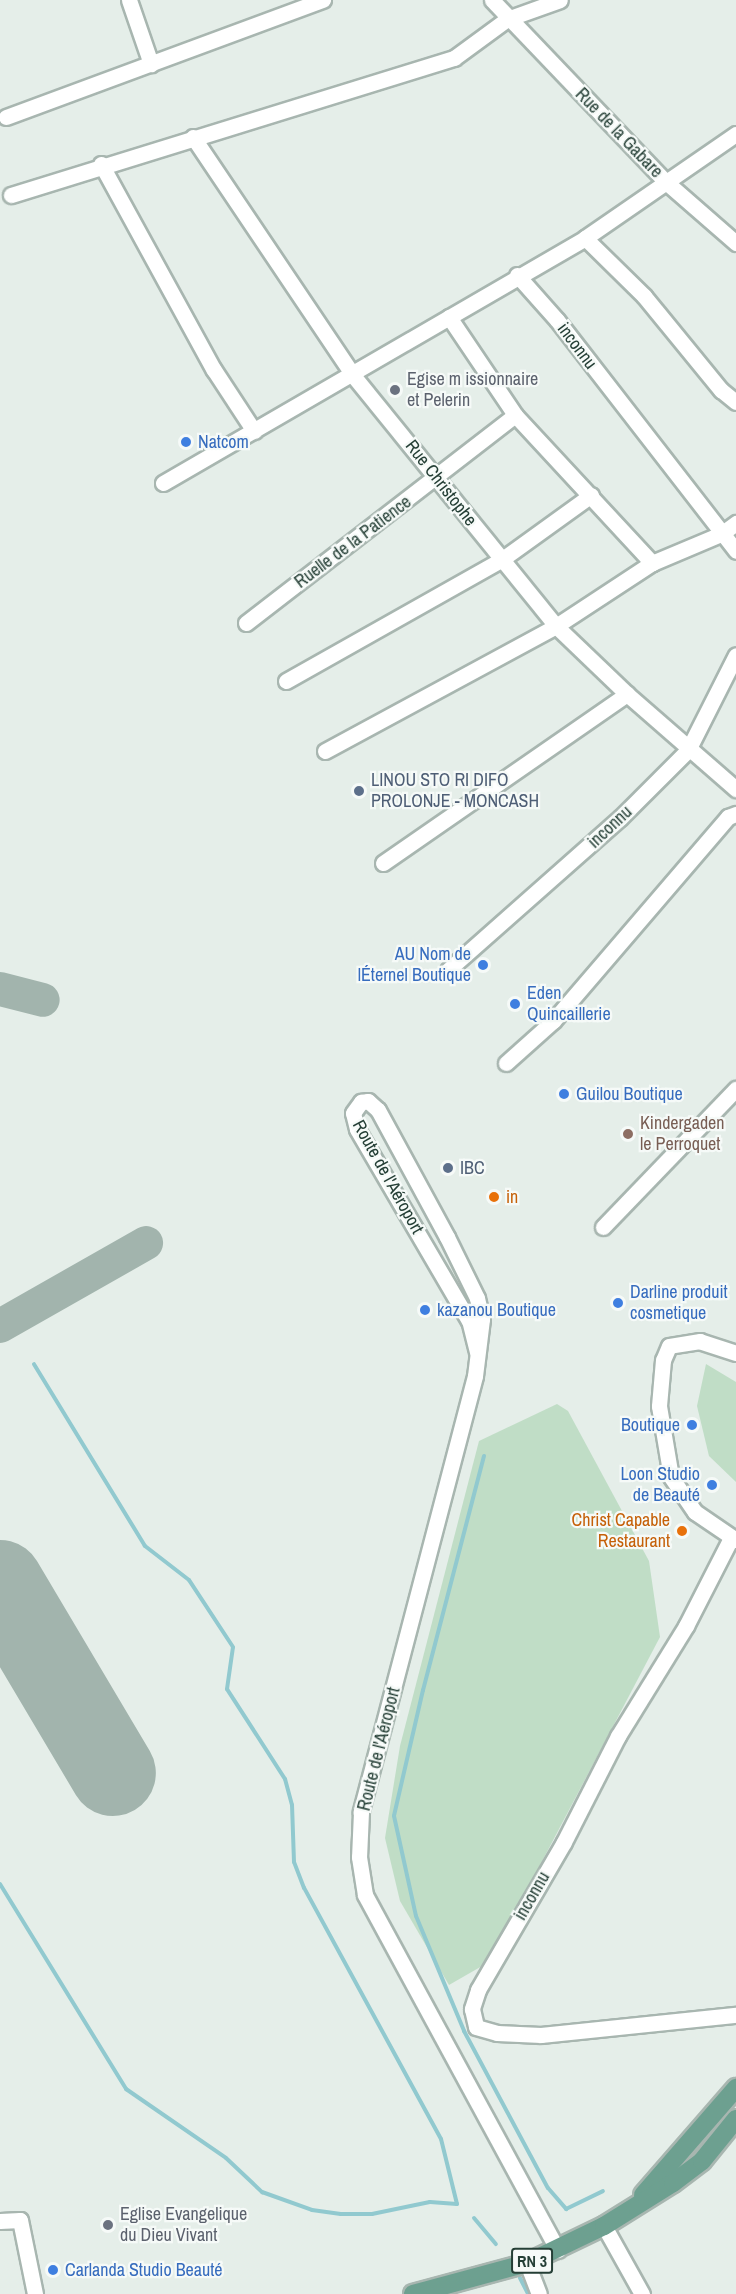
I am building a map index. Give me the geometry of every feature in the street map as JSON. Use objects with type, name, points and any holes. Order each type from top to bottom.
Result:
[{"type":"main road","name":"RN 3","points":[[639,2201],[736,2088]]},
{"type":"main road","name":"RN 3","points":[[413,2294],[457,2289],[558,2250],[604,2226],[639,2201],[674,2183],[702,2161],[736,2119]]},
{"type":"street","points":[[129,0],[151,64]]},
{"type":"street","points":[[6,117],[323,0]]},
{"type":"street","name":"Rue de la Gabare","points":[[492,0],[507,19],[666,182],[736,243]]},
{"type":"street","points":[[11,195],[101,164],[454,58],[507,19],[560,0]]},
{"type":"street","points":[[163,483],[468,306],[510,278],[585,238],[736,134]]},
{"type":"street","name":"Rue Christophe","points":[[193,137],[352,374],[501,560],[556,626],[688,750],[736,789]]},
{"type":"street","points":[[101,164],[214,370],[254,431]]},
{"type":"street","points":[[585,238],[644,296],[721,390],[736,402]]},
{"type":"street","name":"inconnu","points":[[510,278],[557,320],[736,551]]},
{"type":"street","points":[[449,317],[515,415],[652,562]]},
{"type":"street","name":"Ruelle de la Patience","points":[[246,623],[437,478],[515,415]]},
{"type":"street","points":[[286,681],[501,560],[591,495]]},
{"type":"street","points":[[325,752],[556,626],[652,562],[721,534],[736,523]]},
{"type":"street","name":"inconnu","points":[[448,970],[621,818],[688,750],[736,655]]},
{"type":"street","points":[[383,863],[627,694]]},
{"type":"street","points":[[506,1063],[553,1021],[728,817],[736,814]]},
{"type":"street","points":[[603,1227],[736,1089]]},
{"type":"street","name":"Route de l'Aéroport","points":[[477,1352],[469,1321],[357,1129],[353,1113],[361,1102],[368,1101],[378,1110],[477,1298],[483,1319],[475,1376],[362,1812],[359,1857],[365,1895],[558,2250]]},
{"type":"street","points":[[734,1539],[695,1512],[671,1477],[659,1406],[663,1360],[669,1346],[700,1341],[736,1353]]},
{"type":"street","name":"inconnu","points":[[734,1539],[686,1626],[618,1736],[564,1842],[478,1990],[472,2009],[476,2027],[484,2030],[541,2034],[736,2015]]},
{"type":"street","points":[[0,2221],[20,2220],[35,2294]]},
{"type":"street","points":[[604,2226],[642,2294]]},
{"type":"street","points":[[526,2263],[539,2294]]},
{"type":"green space","points":[[706,1364],[736,1382],[736,1482],[709,1456],[697,1406]]},
{"type":"green space","points":[[557,1404],[568,1411],[649,1561],[660,1637],[489,1962],[449,1985],[400,1901],[385,1838],[400,1746],[479,1441]]},
{"type":"waterway","points":[[0,1884],[126,2089],[226,2158],[262,2192],[312,2210],[341,2214],[372,2214],[430,2202],[457,2204],[441,2139],[304,1888],[294,1862],[292,1805],[285,1779],[227,1689],[233,1647],[189,1580],[145,1546],[34,1364]]},
{"type":"waterway","points":[[484,1456],[423,1690],[394,1816],[416,1916],[464,2031],[548,2188],[566,2209],[603,2191]]},
{"type":"waterway","points":[[474,2218],[496,2244]]},
{"type":"waterway","points":[[520,2278],[528,2294]]},
{"type":"taxiway","points":[[0,989],[43,1000]]},
{"type":"taxiway","points":[[0,1326],[146,1243]]},
{"type":"runway","points":[[0,1583],[113,1773]]},
{"type":"place","name":"Egise m issionnaire et Pelerin","points":[[395,390]]},
{"type":"place","name":"Natcom","points":[[186,442]]},
{"type":"place","name":"LINOU STO RI DIFO PROLONJE - MONCASH","points":[[359,791]]},
{"type":"place","name":"AU Nom de lÉternel Boutique","points":[[483,965]]},
{"type":"place","name":"Eden Quincaillerie","points":[[515,1004]]},
{"type":"place","name":"Guilou Boutique","points":[[564,1094]]},
{"type":"place","name":"Kindergaden le Perroquet","points":[[628,1134]]},
{"type":"place","name":"IBC","points":[[448,1168]]},
{"type":"place","name":"in","points":[[494,1197]]},
{"type":"place","name":"Darline produit cosmetique","points":[[618,1303]]},
{"type":"place","name":"kazanou Boutique","points":[[425,1310]]},
{"type":"place","name":"Boutique","points":[[692,1425]]},
{"type":"place","name":"Loon Studio de Beauté","points":[[712,1485]]},
{"type":"place","name":"Christ Capable Restaurant","points":[[682,1531]]},
{"type":"place","name":"Eglise Evangelique du Dieu Vivant","points":[[108,2225]]},
{"type":"place","name":"Carlanda Studio Beauté","points":[[53,2270]]}]
